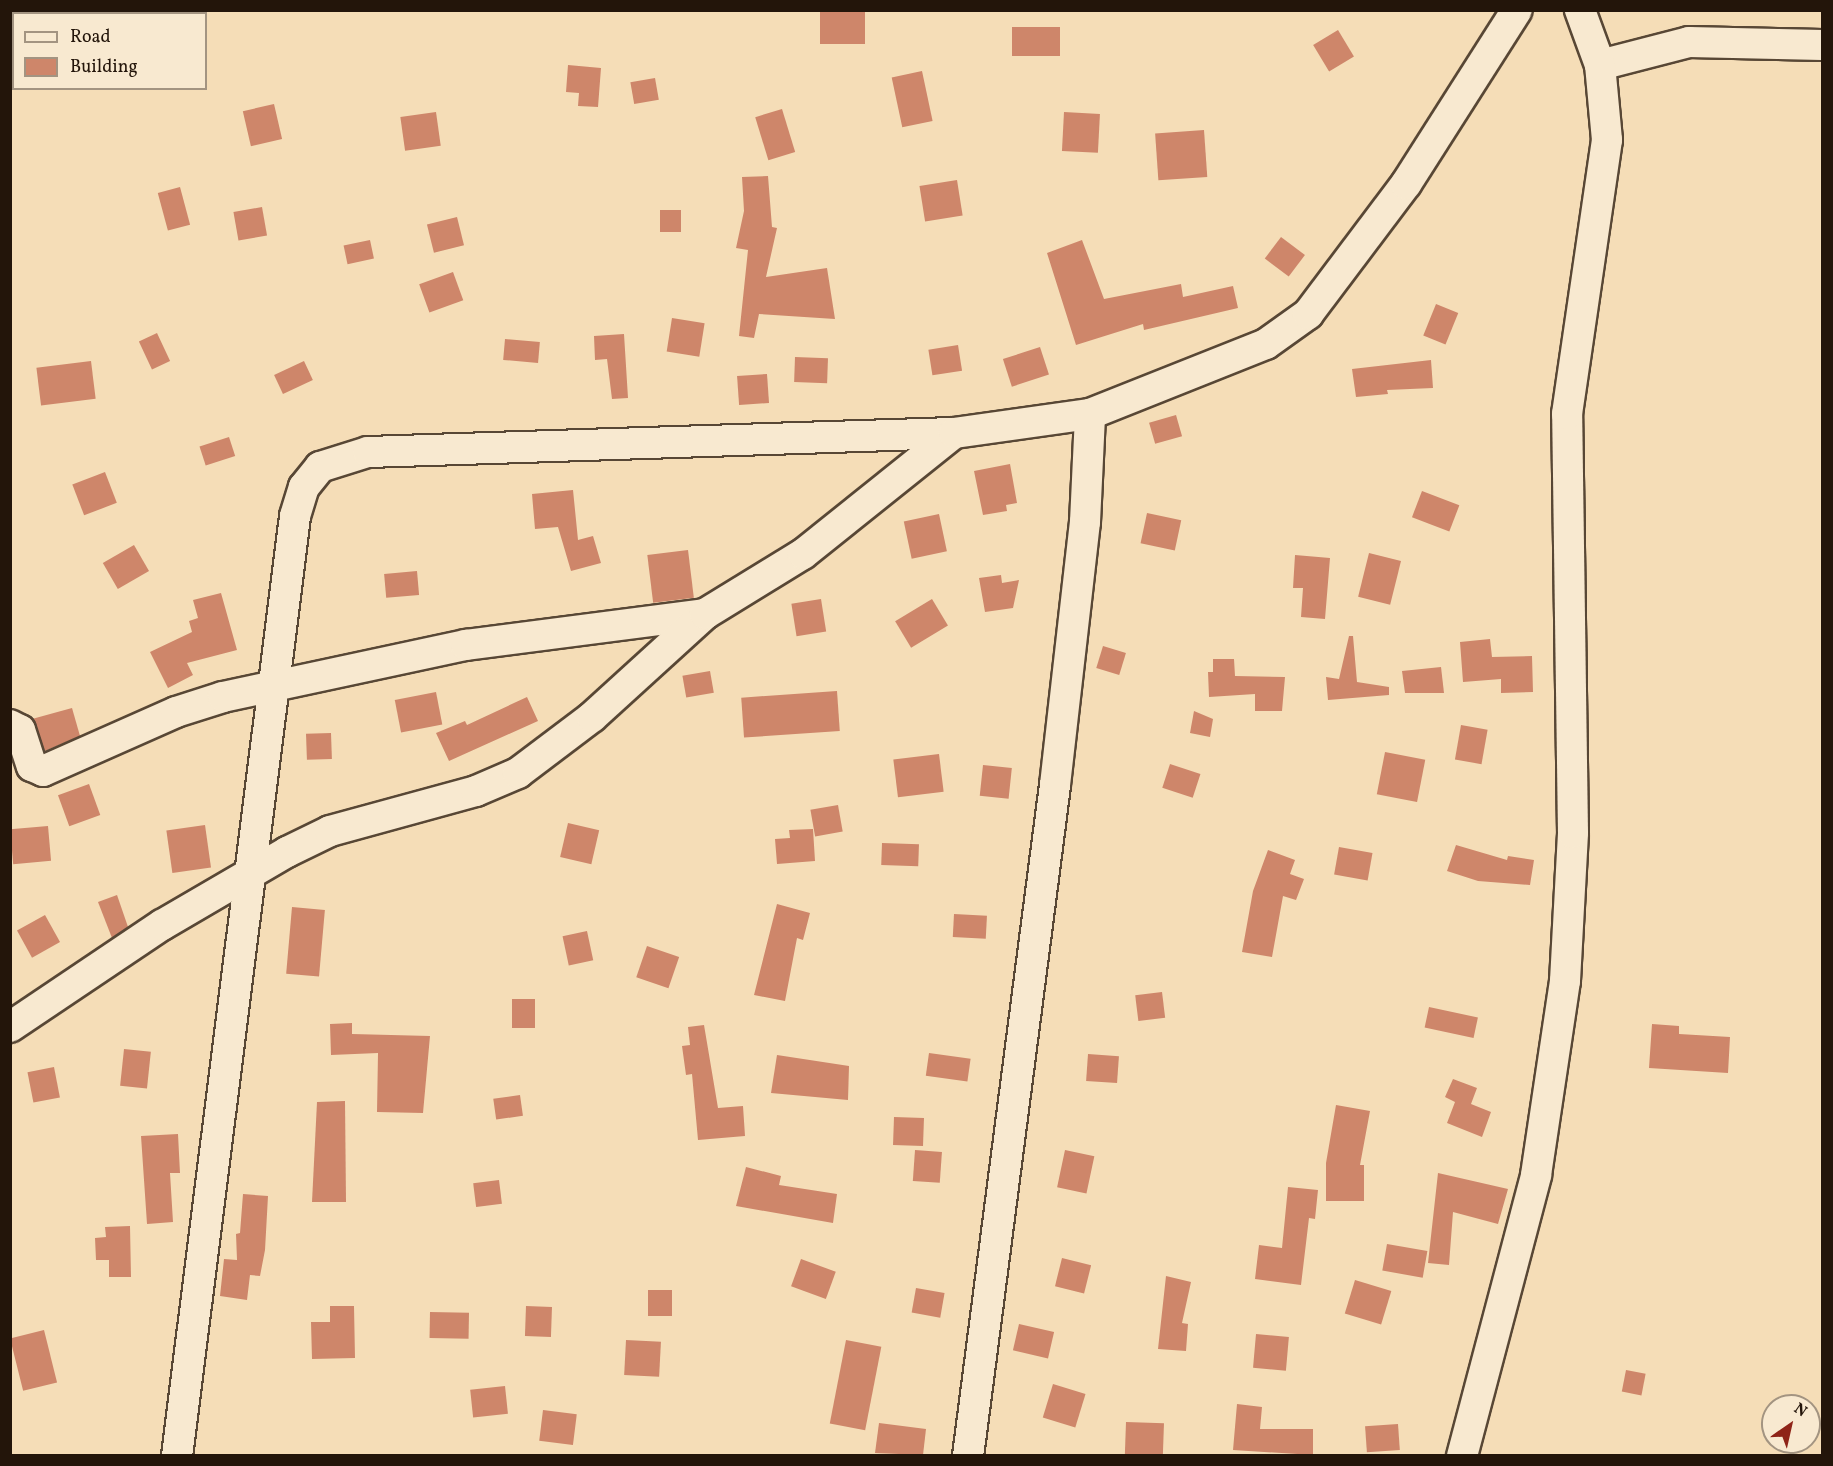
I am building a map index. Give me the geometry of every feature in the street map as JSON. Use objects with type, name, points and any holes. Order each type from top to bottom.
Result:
[{"type":"street","points":[[177,1455],[251,876],[271,688],[298,506],[304,487],[320,466],[342,457],[368,452],[954,433],[1090,414],[1266,344],[1308,314],[1406,184],[1517,10]]},
{"type":"street","points":[[1462,1455],[1536,1175],[1565,981],[1574,801],[1567,414],[1606,140],[1600,65],[1581,10]]},
{"type":"street","points":[[1600,65],[1689,42],[1822,45]]},
{"type":"street","points":[[968,1455],[1058,762],[1085,522],[1090,414]]},
{"type":"street","points":[[10,1027],[162,925],[330,831],[476,791],[518,772],[592,717],[705,614],[803,554],[954,433]]},
{"type":"street","points":[[10,725],[20,730],[32,766],[43,771],[176,712],[271,688],[513,636],[705,614]]},
{"type":"building","points":[[820,10],[865,10],[865,44],[820,44]]},
{"type":"building","points":[[1012,27],[1060,27],[1060,56],[1012,56]]},
{"type":"building","points":[[1338,30],[1354,57],[1329,72],[1313,45]]},
{"type":"building","points":[[568,65],[601,68],[598,107],[578,106],[579,93],[566,92]]},
{"type":"building","points":[[922,71],[933,121],[902,127],[892,77]]},
{"type":"building","points":[[655,78],[659,100],[634,104],[630,82]]},
{"type":"building","points":[[274,104],[282,139],[251,146],[243,111]]},
{"type":"building","points":[[782,109],[795,152],[768,160],[755,117]]},
{"type":"building","points":[[436,112],[441,146],[405,151],[400,117]]},
{"type":"building","points":[[1064,112],[1100,114],[1098,153],[1062,151]]},
{"type":"building","points":[[1204,130],[1207,177],[1158,180],[1155,133]]},
{"type":"building","points":[[768,176],[772,227],[777,228],[766,277],[827,268],[835,319],[759,314],[754,338],[739,336],[748,250],[736,248],[744,211],[742,177]]},
{"type":"building","points":[[957,180],[963,216],[925,222],[919,186]]},
{"type":"building","points":[[180,187],[190,225],[168,231],[158,193]]},
{"type":"building","points":[[262,207],[267,236],[238,241],[233,212]]},
{"type":"building","points":[[660,210],[681,210],[681,232],[660,232]]},
{"type":"building","points":[[457,217],[464,245],[434,253],[427,224]]},
{"type":"building","points":[[1281,237],[1305,255],[1289,277],[1265,259]]},
{"type":"building","points":[[370,240],[374,259],[348,264],[344,246]]},
{"type":"building","points":[[1082,240],[1104,299],[1181,284],[1183,297],[1233,286],[1238,308],[1144,330],[1143,324],[1076,345],[1047,253]]},
{"type":"building","points":[[453,272],[463,300],[429,313],[419,284]]},
{"type":"building","points":[[1436,304],[1458,313],[1446,345],[1423,336]]},
{"type":"building","points":[[672,318],[705,323],[699,357],[667,352]]},
{"type":"building","points":[[157,333],[170,361],[152,370],[139,341]]},
{"type":"building","points":[[624,334],[628,398],[612,399],[607,359],[595,360],[594,336]]},
{"type":"building","points":[[505,339],[540,342],[538,363],[503,360]]},
{"type":"building","points":[[958,345],[962,371],[932,375],[928,350]]},
{"type":"building","points":[[1040,347],[1049,375],[1012,387],[1003,359]]},
{"type":"building","points":[[795,357],[828,358],[827,383],[794,382]]},
{"type":"building","points":[[1431,360],[1433,388],[1387,390],[1388,394],[1356,397],[1352,369]]},
{"type":"building","points":[[91,361],[96,399],[41,405],[36,368]]},
{"type":"building","points":[[304,361],[313,380],[283,394],[274,375]]},
{"type":"building","points":[[767,374],[769,403],[739,405],[737,376]]},
{"type":"building","points":[[1176,415],[1182,436],[1155,444],[1149,423]]},
{"type":"building","points":[[229,437],[235,456],[206,466],[200,447]]},
{"type":"building","points":[[1010,464],[1017,503],[1006,505],[1007,511],[983,515],[974,471]]},
{"type":"building","points":[[105,472],[117,503],[84,515],[72,485]]},
{"type":"building","points":[[573,490],[578,540],[593,536],[601,563],[571,571],[558,527],[535,529],[532,494]]},
{"type":"building","points":[[1422,491],[1459,505],[1449,531],[1412,517]]},
{"type":"building","points":[[1147,513],[1181,520],[1175,551],[1141,543]]},
{"type":"building","points":[[939,514],[947,551],[912,559],[904,521]]},
{"type":"building","points":[[134,545],[149,571],[118,589],[103,563]]},
{"type":"building","points":[[688,550],[694,598],[653,603],[647,555]]},
{"type":"building","points":[[1369,553],[1401,561],[1390,605],[1358,597]]},
{"type":"building","points":[[1295,555],[1330,558],[1325,619],[1301,617],[1303,588],[1293,588]]},
{"type":"building","points":[[417,571],[419,595],[386,598],[384,574]]},
{"type":"building","points":[[1001,575],[1002,583],[1019,580],[1013,608],[985,612],[979,578]]},
{"type":"building","points":[[221,593],[237,650],[187,663],[193,675],[168,688],[150,652],[192,632],[189,621],[198,618],[193,600]]},
{"type":"building","points":[[821,599],[826,632],[797,636],[791,604]]},
{"type":"building","points":[[932,599],[948,626],[911,648],[895,621]]},
{"type":"building","points":[[1349,636],[1353,636],[1357,682],[1389,687],[1389,695],[1328,700],[1326,677],[1339,679]]},
{"type":"building","points":[[1490,639],[1492,657],[1532,656],[1533,692],[1501,693],[1501,679],[1463,682],[1460,642]]},
{"type":"building","points":[[1103,646],[1126,653],[1119,675],[1096,668]]},
{"type":"building","points":[[1213,659],[1234,659],[1235,676],[1285,677],[1282,711],[1255,711],[1255,694],[1209,697],[1208,672],[1213,672]]},
{"type":"building","points":[[1441,667],[1444,693],[1405,693],[1402,671]]},
{"type":"building","points":[[710,671],[714,693],[686,698],[682,676]]},
{"type":"building","points":[[837,691],[840,731],[744,738],[741,698]]},
{"type":"building","points":[[436,692],[442,724],[401,732],[395,700]]},
{"type":"building","points":[[527,697],[538,721],[449,761],[436,733],[465,721],[467,725]]},
{"type":"building","points":[[72,708],[80,736],[45,751],[32,719]]},
{"type":"building","points":[[1194,711],[1213,719],[1210,737],[1190,733]]},
{"type":"building","points":[[1461,725],[1488,730],[1482,764],[1455,759]]},
{"type":"building","points":[[331,733],[332,759],[307,760],[306,734]]},
{"type":"building","points":[[1385,752],[1425,760],[1417,802],[1377,794]]},
{"type":"building","points":[[939,754],[944,792],[898,797],[893,760]]},
{"type":"building","points":[[1170,764],[1200,774],[1193,798],[1162,788]]},
{"type":"building","points":[[983,765],[1012,768],[1009,799],[980,796]]},
{"type":"building","points":[[89,784],[100,815],[69,826],[58,795]]},
{"type":"building","points":[[838,805],[843,832],[815,836],[810,810]]},
{"type":"building","points":[[568,823],[599,830],[591,864],[560,857]]},
{"type":"building","points":[[205,825],[211,868],[172,873],[166,830]]},
{"type":"building","points":[[48,826],[51,861],[13,864],[10,829]]},
{"type":"building","points":[[813,829],[815,861],[777,864],[775,839],[790,838],[789,830]]},
{"type":"building","points":[[882,843],[919,844],[918,866],[881,865]]},
{"type":"building","points":[[1456,845],[1507,860],[1508,856],[1534,860],[1530,885],[1478,881],[1447,871]]},
{"type":"building","points":[[1339,847],[1372,853],[1368,880],[1334,875]]},
{"type":"building","points":[[1268,850],[1295,860],[1290,874],[1304,879],[1296,900],[1283,896],[1272,957],[1242,952],[1253,891]]},
{"type":"building","points":[[117,895],[128,927],[112,938],[98,902]]},
{"type":"building","points":[[777,904],[810,913],[803,940],[797,938],[785,1001],[754,995]]},
{"type":"building","points":[[292,907],[325,910],[319,977],[286,974]]},
{"type":"building","points":[[954,914],[987,916],[986,939],[953,937]]},
{"type":"building","points":[[45,915],[60,942],[32,958],[17,931]]},
{"type":"building","points":[[587,931],[593,960],[569,966],[563,936]]},
{"type":"building","points":[[647,946],[679,957],[668,988],[636,977]]},
{"type":"building","points":[[1162,992],[1165,1018],[1138,1021],[1135,995]]},
{"type":"building","points":[[512,999],[535,999],[535,1028],[512,1028]]},
{"type":"building","points":[[1429,1007],[1478,1017],[1474,1038],[1425,1028]]},
{"type":"building","points":[[352,1023],[352,1034],[430,1036],[423,1113],[377,1112],[378,1053],[331,1055],[330,1024]]},
{"type":"building","points":[[1652,1024],[1679,1026],[1679,1034],[1730,1037],[1728,1073],[1649,1068]]},
{"type":"building","points":[[704,1025],[718,1108],[743,1106],[745,1136],[698,1140],[692,1074],[686,1075],[682,1046],[690,1045],[688,1027]]},
{"type":"building","points":[[124,1049],[151,1052],[147,1089],[120,1086]]},
{"type":"building","points":[[929,1053],[971,1059],[967,1082],[926,1076]]},
{"type":"building","points":[[1088,1054],[1119,1056],[1117,1083],[1086,1081]]},
{"type":"building","points":[[777,1055],[849,1066],[848,1100],[771,1093]]},
{"type":"building","points":[[54,1067],[60,1097],[33,1103],[27,1072]]},
{"type":"building","points":[[1453,1079],[1477,1088],[1471,1104],[1491,1112],[1482,1137],[1447,1123],[1455,1102],[1445,1097]]},
{"type":"building","points":[[520,1095],[523,1116],[496,1120],[493,1099]]},
{"type":"building","points":[[345,1101],[346,1202],[312,1202],[317,1102]]},
{"type":"building","points":[[1336,1105],[1370,1111],[1360,1165],[1364,1165],[1364,1201],[1326,1201],[1326,1163]]},
{"type":"building","points":[[894,1117],[924,1118],[923,1146],[893,1145]]},
{"type":"building","points":[[178,1134],[180,1173],[170,1173],[173,1222],[147,1224],[141,1136]]},
{"type":"building","points":[[915,1150],[942,1152],[940,1183],[913,1181]]},
{"type":"building","points":[[1065,1150],[1094,1156],[1086,1193],[1057,1187]]},
{"type":"building","points":[[746,1167],[781,1176],[779,1185],[837,1194],[833,1223],[736,1206]]},
{"type":"building","points":[[1438,1173],[1508,1189],[1498,1224],[1453,1212],[1449,1265],[1428,1263]]},
{"type":"building","points":[[499,1180],[502,1204],[476,1207],[473,1183]]},
{"type":"building","points":[[1288,1187],[1318,1190],[1315,1219],[1309,1218],[1301,1285],[1255,1279],[1259,1245],[1282,1248]]},
{"type":"building","points":[[243,1194],[268,1196],[265,1250],[260,1276],[250,1275],[247,1300],[220,1296],[224,1259],[237,1260],[236,1234],[240,1233]]},
{"type":"building","points":[[130,1226],[131,1277],[109,1277],[109,1260],[96,1260],[95,1238],[106,1237],[105,1227]]},
{"type":"building","points":[[1387,1244],[1427,1251],[1423,1278],[1382,1271]]},
{"type":"building","points":[[1062,1258],[1091,1265],[1084,1293],[1055,1286]]},
{"type":"building","points":[[801,1259],[836,1272],[826,1299],[791,1286]]},
{"type":"building","points":[[1166,1276],[1191,1282],[1182,1323],[1188,1324],[1186,1351],[1158,1349]]},
{"type":"building","points":[[1355,1280],[1391,1291],[1381,1325],[1345,1313]]},
{"type":"building","points":[[916,1288],[945,1293],[940,1318],[912,1313]]},
{"type":"building","points":[[648,1290],[672,1290],[672,1316],[648,1316]]},
{"type":"building","points":[[330,1306],[354,1306],[355,1358],[312,1359],[311,1322],[330,1322]]},
{"type":"building","points":[[526,1306],[552,1307],[551,1337],[525,1336]]},
{"type":"building","points":[[430,1312],[469,1313],[469,1339],[430,1338]]},
{"type":"building","points":[[1019,1324],[1054,1332],[1048,1358],[1013,1350]]},
{"type":"building","points":[[44,1330],[57,1382],[23,1391],[10,1338]]},
{"type":"building","points":[[1256,1334],[1289,1337],[1286,1371],[1253,1368]]},
{"type":"building","points":[[626,1340],[661,1342],[659,1377],[624,1375]]},
{"type":"building","points":[[846,1340],[881,1347],[865,1430],[830,1423]]},
{"type":"building","points":[[1626,1370],[1646,1374],[1641,1395],[1622,1392]]},
{"type":"building","points":[[1053,1384],[1086,1394],[1075,1427],[1043,1417]]},
{"type":"building","points":[[505,1386],[508,1414],[473,1418],[470,1390]]},
{"type":"building","points":[[1237,1404],[1262,1407],[1260,1429],[1313,1429],[1313,1455],[1233,1450]]},
{"type":"building","points":[[543,1410],[577,1414],[573,1445],[539,1441]]},
{"type":"building","points":[[1126,1422],[1164,1423],[1163,1456],[1125,1455]]},
{"type":"building","points":[[879,1423],[926,1429],[923,1455],[875,1453]]},
{"type":"building","points":[[1398,1424],[1400,1450],[1367,1452],[1365,1426]]}]
